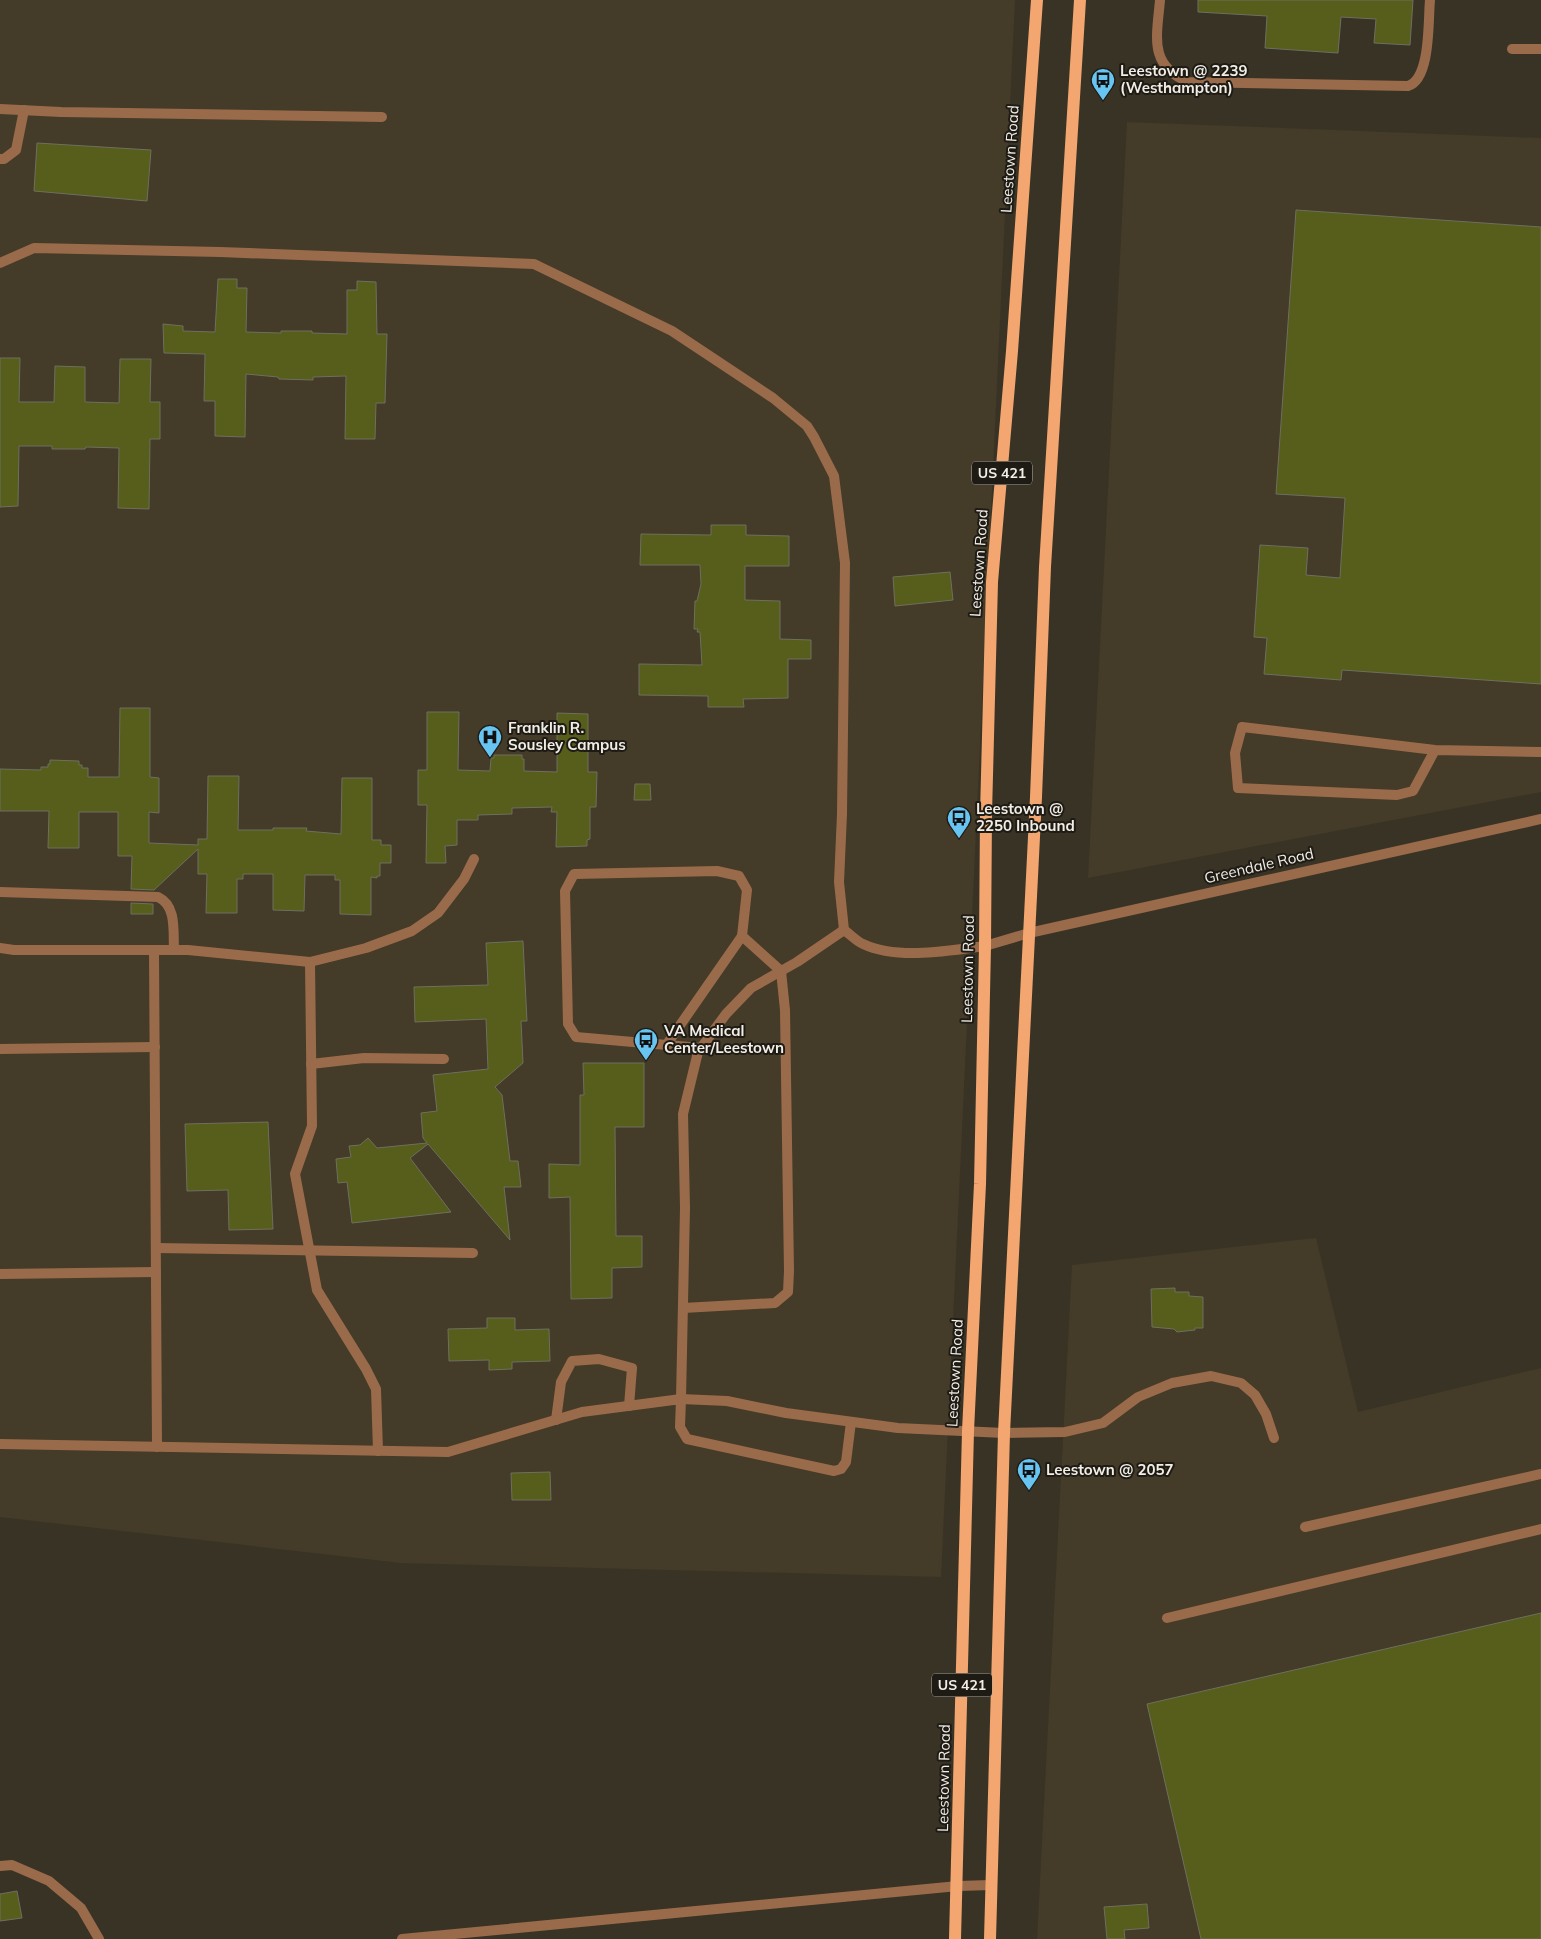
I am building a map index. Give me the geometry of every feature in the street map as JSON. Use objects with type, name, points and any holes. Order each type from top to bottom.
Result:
[{"type":"main road","name":"Leestown Road","points":[[955,1939],[958,1886],[968,1431],[980,1184],[992,582],[1037,0]]},
{"type":"main road","name":"US 421","points":[[1030,933],[1044,567],[1080,0]]},
{"type":"main road","points":[[1004,1433],[1030,933]]},
{"type":"main road","name":"US 421","points":[[990,1939],[1004,1433]]},
{"type":"street","points":[[1160,0],[1156,45],[1159,58],[1176,77],[1188,82],[1408,86],[1414,85],[1419,78],[1426,55],[1430,0]]},
{"type":"street","points":[[1512,49],[1541,49]]},
{"type":"street","points":[[0,109],[382,118]]},
{"type":"street","points":[[0,159],[4,159],[16,150],[24,110]]},
{"type":"street","points":[[0,262],[34,248],[220,252],[534,264],[672,331],[773,398],[806,426],[814,437],[834,476],[845,563],[842,814],[839,882],[844,930],[751,988],[726,1014],[698,1052],[683,1114],[684,1308],[680,1427],[687,1439],[834,1471],[841,1469],[846,1462],[851,1422]]},
{"type":"street","points":[[1435,750],[1413,791],[1397,795],[1238,788],[1235,752],[1242,727],[1435,750],[1541,752]]},
{"type":"street","name":"Greendale Road","points":[[844,930],[861,944],[885,951],[937,952],[985,946],[1030,933],[1541,819]]},
{"type":"street","points":[[0,948],[14,950],[174,950],[310,962],[366,948],[412,931],[438,913],[464,879],[474,859]]},
{"type":"street","points":[[667,1044],[742,936],[747,890],[739,876],[717,871],[574,874],[565,892],[568,1024],[576,1037],[701,1048]]},
{"type":"street","points":[[0,892],[158,896],[164,899],[170,907],[174,950]]},
{"type":"street","points":[[684,1308],[775,1303],[788,1292],[785,1010],[781,971],[742,936]]},
{"type":"street","points":[[154,950],[157,1447]]},
{"type":"street","points":[[310,962],[312,1126],[295,1174],[317,1290],[366,1369],[376,1390],[378,1451]]},
{"type":"street","points":[[0,1049],[155,1047]]},
{"type":"street","points":[[311,1064],[364,1058],[444,1059]]},
{"type":"street","points":[[156,1248],[473,1253]]},
{"type":"street","points":[[0,1274],[156,1272]]},
{"type":"street","points":[[556,1420],[561,1382],[572,1361],[600,1359],[632,1368],[629,1406]]},
{"type":"street","points":[[0,1444],[448,1452],[582,1412],[682,1399],[727,1401],[786,1413],[898,1428],[1004,1433],[1065,1432],[1102,1423],[1138,1397],[1172,1383],[1211,1376],[1241,1382],[1255,1395],[1266,1414],[1274,1438]]},
{"type":"street","points":[[1305,1527],[1541,1474]]},
{"type":"street","points":[[1167,1618],[1541,1530]]},
{"type":"street","points":[[0,1866],[12,1865],[49,1881],[81,1908],[100,1939]]},
{"type":"street","points":[[402,1939],[958,1886],[991,1885]]},
{"type":"shaded area","name":"Franklin R. Sousley Campus","points":[[0,0],[1015,0],[941,1577],[401,1563],[0,1517]]},
{"type":"shaded area","points":[[1127,122],[1541,138],[1541,792],[1088,878]]},
{"type":"shaded area","points":[[1316,1238],[1358,1412],[1541,1368],[1541,1939],[1037,1939],[1072,1265]]},
{"type":"building","points":[[1198,0],[1413,0],[1410,45],[1374,43],[1376,19],[1341,17],[1338,53],[1265,48],[1267,16],[1198,12]]},
{"type":"building","points":[[37,143],[151,150],[147,201],[34,191]]},
{"type":"building","points":[[1296,210],[1541,227],[1541,684],[1342,670],[1341,680],[1264,674],[1267,638],[1254,637],[1260,545],[1308,548],[1306,575],[1340,578],[1345,498],[1276,494]]},
{"type":"building","points":[[218,279],[237,279],[237,288],[247,288],[246,332],[281,333],[281,331],[312,331],[312,333],[347,334],[347,290],[357,290],[357,281],[376,282],[377,334],[387,334],[385,403],[376,403],[375,439],[345,439],[346,376],[313,377],[313,380],[279,379],[278,377],[246,374],[245,437],[215,436],[215,401],[204,401],[205,354],[164,353],[163,324],[183,326],[183,331],[215,332]]},
{"type":"building","points":[[0,358],[20,358],[19,402],[54,402],[55,366],[85,367],[85,402],[119,403],[120,359],[151,359],[150,402],[160,402],[160,439],[150,439],[149,509],[118,508],[119,448],[52,449],[52,446],[19,446],[18,506],[0,507]]},
{"type":"building","points":[[711,525],[746,525],[746,535],[789,536],[789,566],[745,566],[745,600],[780,601],[780,639],[811,640],[811,659],[788,659],[788,698],[743,699],[744,707],[708,707],[708,696],[639,695],[639,664],[702,665],[700,632],[697,632],[698,629],[694,629],[695,601],[697,601],[701,584],[700,565],[640,565],[641,534],[711,535]]},
{"type":"building","points":[[950,572],[953,600],[895,606],[893,577]]},
{"type":"building","points":[[120,708],[150,708],[150,777],[159,778],[159,813],[149,812],[149,843],[198,845],[198,839],[207,839],[208,776],[239,776],[238,830],[307,828],[306,831],[341,834],[342,778],[372,778],[372,840],[381,840],[381,845],[391,845],[391,863],[380,863],[380,876],[377,876],[377,878],[371,877],[371,915],[340,914],[340,880],[335,880],[335,875],[305,875],[304,911],[273,910],[273,874],[243,874],[243,879],[237,879],[237,913],[206,913],[207,874],[198,874],[198,849],[154,890],[131,889],[132,856],[118,856],[118,812],[79,812],[79,848],[48,848],[49,811],[0,811],[0,769],[41,770],[41,767],[48,767],[50,760],[79,761],[79,765],[82,765],[82,768],[88,768],[88,777],[119,777]]},
{"type":"building","points":[[427,712],[459,712],[458,770],[490,771],[491,758],[494,758],[494,755],[522,755],[524,771],[557,772],[557,713],[588,714],[588,772],[597,772],[596,807],[590,807],[590,839],[587,840],[587,846],[556,847],[557,812],[551,812],[552,807],[512,808],[512,814],[478,815],[478,820],[457,820],[457,845],[445,846],[446,863],[426,863],[427,805],[418,805],[418,770],[427,770]]},
{"type":"building","points":[[635,784],[650,784],[651,800],[634,800]]},
{"type":"building","points":[[131,903],[153,904],[153,914],[131,914]]},
{"type":"building","points":[[523,941],[527,1021],[521,1021],[523,1063],[495,1087],[502,1095],[510,1161],[518,1161],[521,1187],[504,1187],[510,1240],[428,1144],[410,1158],[451,1212],[352,1223],[347,1182],[338,1183],[336,1159],[351,1157],[349,1146],[360,1145],[368,1138],[377,1148],[427,1143],[423,1138],[421,1113],[437,1111],[433,1075],[488,1069],[486,1019],[415,1022],[414,987],[488,985],[486,943]]},
{"type":"building","points":[[583,1063],[644,1063],[644,1127],[615,1127],[616,1236],[642,1236],[642,1267],[612,1268],[612,1298],[571,1299],[570,1197],[549,1198],[549,1164],[580,1165],[580,1095],[584,1095]]},
{"type":"building","points":[[268,1122],[273,1229],[229,1230],[228,1190],[187,1191],[185,1124]]},
{"type":"building","points":[[1175,1288],[1175,1292],[1189,1292],[1189,1296],[1203,1297],[1203,1328],[1177,1332],[1174,1329],[1152,1327],[1151,1289]]},
{"type":"building","points":[[487,1318],[515,1318],[515,1330],[549,1329],[550,1361],[512,1362],[512,1369],[489,1370],[489,1360],[449,1361],[448,1329],[487,1328]]},
{"type":"building","points":[[550,1472],[551,1500],[512,1500],[511,1473]]},
{"type":"building","points":[[1541,1613],[1541,1939],[1201,1939],[1147,1704]]},
{"type":"building","points":[[17,1891],[22,1918],[0,1921],[0,1894]]},
{"type":"building","points":[[1147,1904],[1149,1928],[1124,1930],[1125,1939],[1107,1939],[1104,1907]]},
{"type":"place","name":"Leestown @ 2239 (Westhampton)","points":[[1103,101]]},
{"type":"place","name":"Franklin R. Sousley Campus","points":[[490,758]]},
{"type":"place","name":"Leestown @ 2250 Inbound","points":[[959,839]]},
{"type":"place","name":"VA Medical Center/Leestown","points":[[646,1061]]},
{"type":"place","name":"Leestown @ 2057","points":[[1029,1491]]}]
